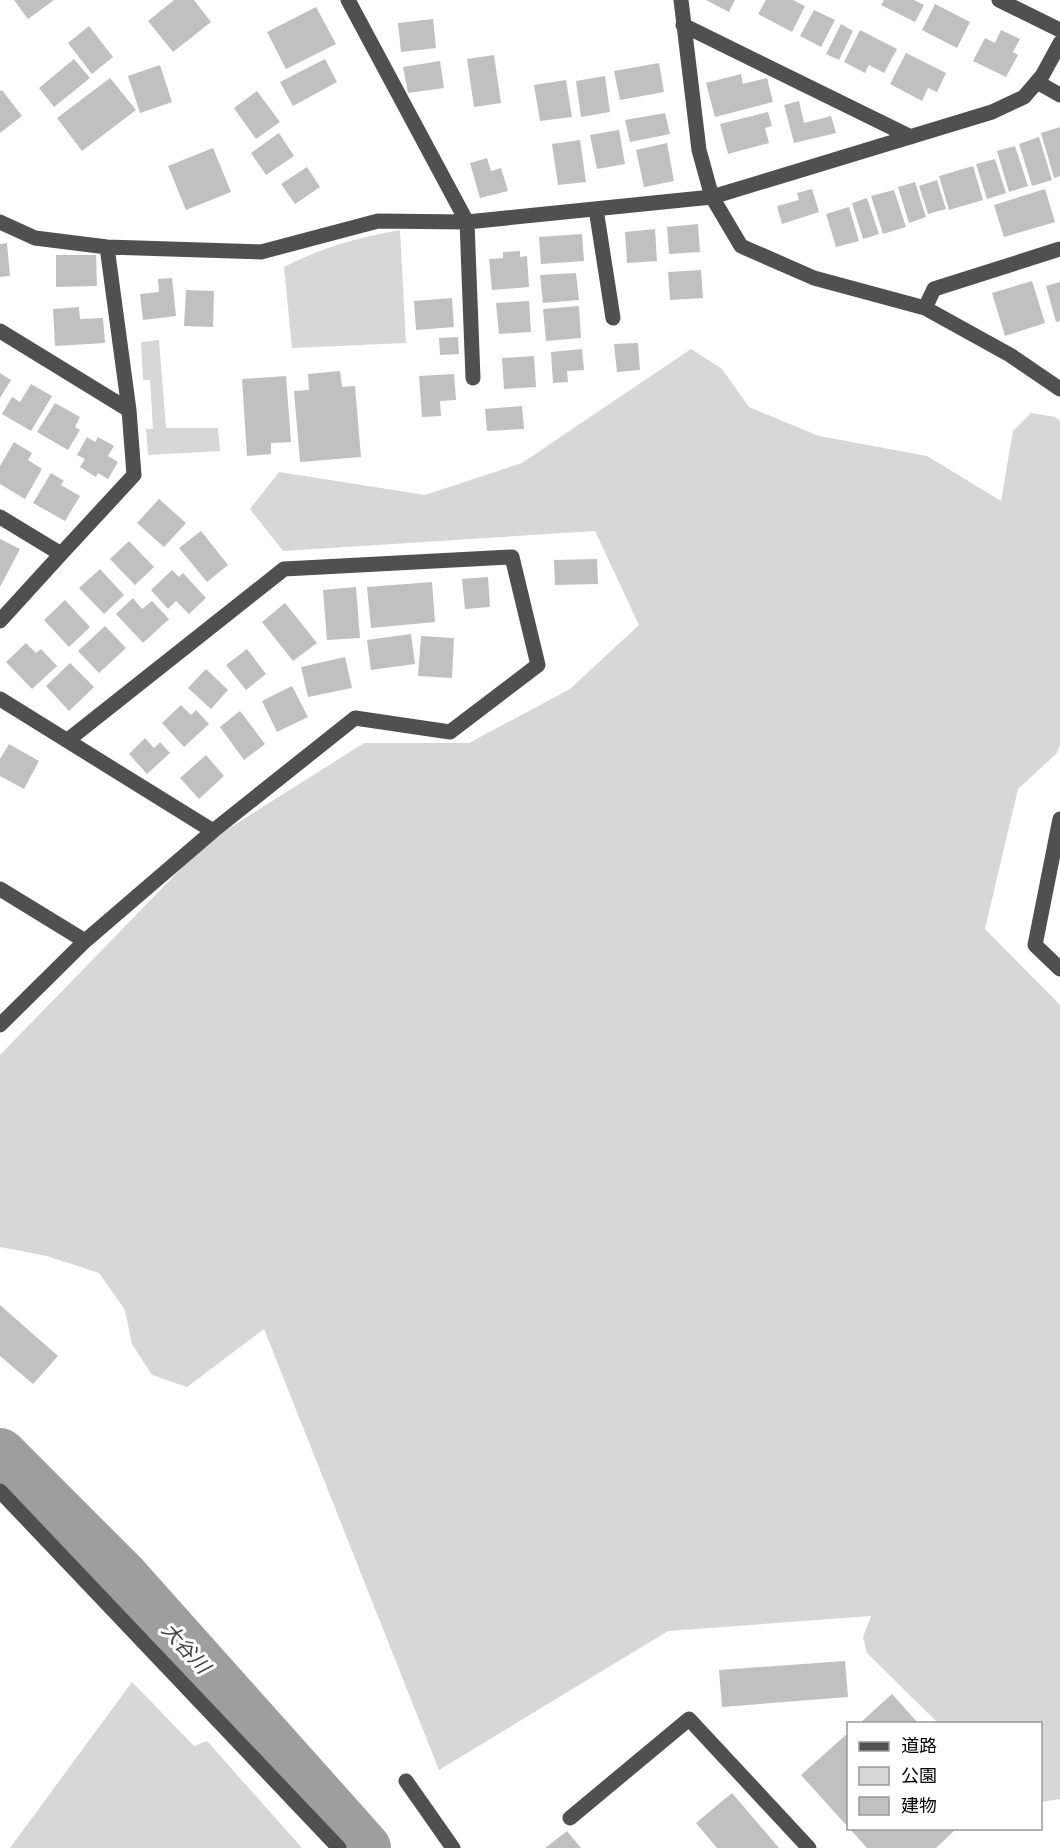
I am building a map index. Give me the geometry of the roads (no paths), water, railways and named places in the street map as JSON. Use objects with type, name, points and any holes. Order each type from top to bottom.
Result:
[{"type":"street","points":[[348,0],[467,222],[473,378]]},
{"type":"street","points":[[681,0],[699,150],[712,197],[741,246],[814,278],[925,308],[1010,355],[1060,389]]},
{"type":"street","points":[[999,0],[1060,30]]},
{"type":"street","points":[[683,25],[911,137]]},
{"type":"street","points":[[0,222],[35,238],[106,247],[261,252],[378,221],[467,222],[712,197],[992,112],[1024,97],[1037,82],[1060,43]]},
{"type":"street","points":[[1037,82],[1060,95]]},
{"type":"street","points":[[596,209],[613,318]]},
{"type":"street","points":[[0,621],[134,475],[129,410],[106,247]]},
{"type":"street","points":[[925,308],[934,289],[1060,249]]},
{"type":"street","points":[[0,331],[129,410]]},
{"type":"street","points":[[0,517],[61,554]]},
{"type":"street","points":[[0,1025],[85,941],[213,831],[355,718],[450,732],[538,665],[512,557],[284,569],[68,740]]},
{"type":"street","points":[[0,699],[213,831]]},
{"type":"street","points":[[1060,819],[1035,945],[1060,969]]},
{"type":"street","points":[[0,889],[85,941]]},
{"type":"street","points":[[0,1491],[339,1848]]},
{"type":"street","points":[[570,1818],[689,1719],[809,1848]]},
{"type":"street","points":[[406,1781],[453,1848]]},
{"type":"waterway","name":"大谷川","points":[[0,1454],[123,1577],[365,1848]]}]
